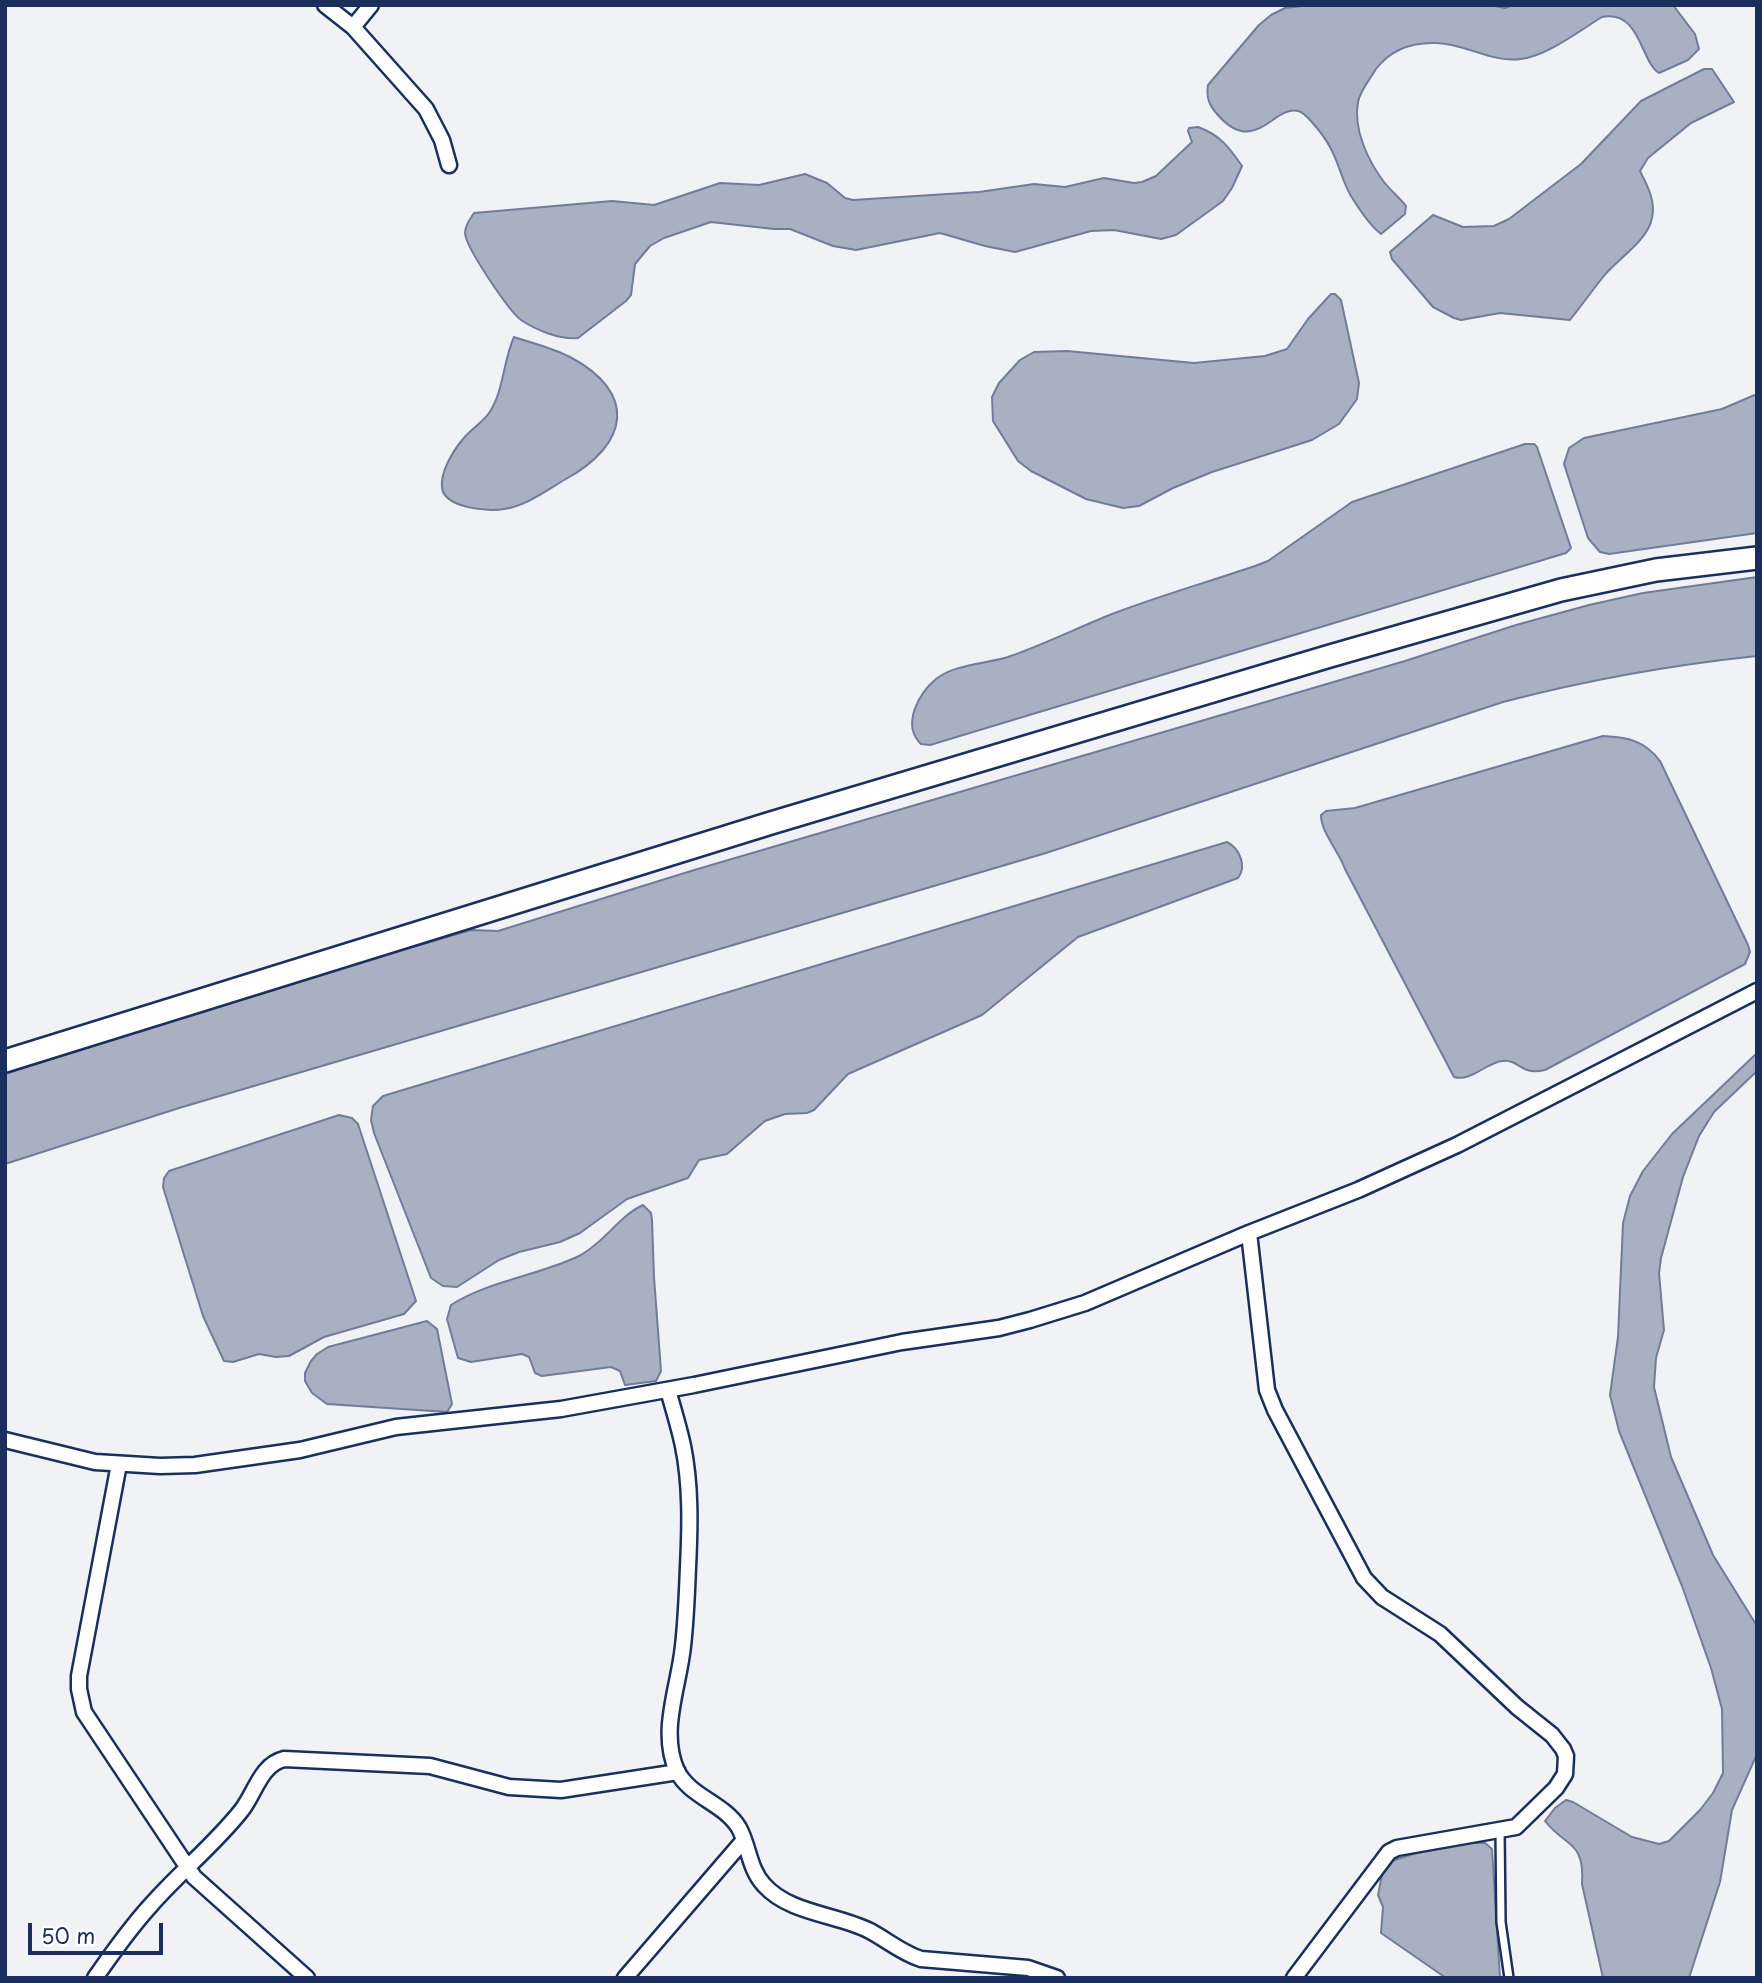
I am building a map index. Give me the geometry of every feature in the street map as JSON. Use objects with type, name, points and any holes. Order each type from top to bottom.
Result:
[{"type":"street","points":[[325,5],[353,27],[426,109],[442,140],[449,165]]},
{"type":"street","points":[[353,27],[371,5]]},
{"type":"street","points":[[5,1061],[420,931],[1276,672],[1562,590],[1656,570],[1757,558]]},
{"type":"street","points":[[5,1440],[63,1456],[119,1464],[160,1466],[208,1463],[300,1450],[396,1427],[561,1409],[902,1342],[999,1328],[1084,1303],[1249,1233],[1358,1191],[1457,1145],[1757,991]]},
{"type":"street","points":[[1249,1233],[1267,1390],[1364,1578],[1382,1597],[1440,1634],[1517,1707],[1552,1735],[1566,1756],[1565,1774],[1556,1788],[1516,1827],[1457,1836],[1389,1852],[1294,1978]]},
{"type":"street","points":[[668,1390],[683,1447],[689,1492],[683,1646],[669,1724],[670,1747],[678,1772],[695,1791],[730,1815],[740,1829],[754,1872],[764,1885],[788,1902],[868,1930],[921,1959],[1028,1968],[1057,1978]]},
{"type":"street","points":[[119,1464],[79,1676],[81,1701],[89,1723],[194,1877],[307,1978]]},
{"type":"street","points":[[95,1978],[122,1938],[241,1811],[268,1766],[275,1761],[284,1759],[430,1766],[509,1787],[544,1790],[561,1790],[678,1772]]},
{"type":"street","points":[[625,1978],[744,1840]]},
{"type":"lane","points":[[1500,1830],[1501,1922],[1509,1978]]},
{"type":"water","points":[[1310,5],[1489,5],[1505,8],[1513,5],[1673,5],[1695,34],[1699,49],[1688,60],[1659,73],[1625,21],[1615,17],[1602,17],[1552,48],[1521,59],[1489,56],[1458,46],[1437,43],[1403,48],[1388,56],[1366,85],[1359,98],[1357,112],[1360,134],[1372,164],[1406,206],[1405,214],[1381,234],[1368,221],[1351,196],[1326,140],[1303,114],[1289,111],[1253,131],[1242,131],[1230,126],[1217,114],[1209,101],[1208,85],[1259,25],[1285,8]]},
{"type":"water","points":[[1704,69],[1712,69],[1734,102],[1691,123],[1648,158],[1640,171],[1652,199],[1653,212],[1649,227],[1603,277],[1570,320],[1500,313],[1461,320],[1454,318],[1433,307],[1392,259],[1390,252],[1433,215],[1463,227],[1494,226],[1509,219],[1581,164],[1641,101]]},
{"type":"water","points":[[1198,127],[1223,142],[1242,166],[1223,201],[1176,235],[1161,239],[1114,230],[1091,231],[1015,252],[940,233],[856,250],[833,246],[790,229],[711,222],[664,238],[650,246],[635,264],[631,295],[578,338],[548,334],[521,320],[489,279],[472,252],[465,233],[474,213],[612,201],[654,205],[720,183],[759,185],[805,174],[827,183],[845,198],[853,200],[979,192],[1034,184],[1065,187],[1104,178],[1142,182],[1156,176],[1192,142],[1189,128]]},
{"type":"water","points":[[1331,294],[1341,300],[1359,383],[1357,399],[1339,424],[1312,440],[1212,472],[1139,506],[1123,508],[1086,499],[1031,471],[1018,461],[993,421],[992,397],[999,383],[1020,360],[1034,352],[1067,351],[1194,363],[1265,356],[1287,349],[1308,319]]},
{"type":"water","points":[[514,337],[550,348],[592,371],[607,386],[615,402],[617,418],[613,435],[603,450],[587,465],[528,501],[497,510],[468,507],[445,495],[442,488],[443,475],[459,444],[486,417],[494,404]]},
{"type":"water","points":[[1757,394],[1757,533],[1609,554],[1600,552],[1588,538],[1564,464],[1569,448],[1584,438],[1722,409]]},
{"type":"water","points":[[1525,444],[1534,444],[1537,447],[1571,548],[1566,553],[930,745],[921,744],[915,736],[912,719],[924,692],[936,679],[952,670],[1008,657],[1130,607],[1268,561],[1352,502]]},
{"type":"water","points":[[1757,577],[1757,656],[1629,674],[1503,702],[1046,853],[179,1108],[5,1164],[5,1074],[303,979],[471,930],[498,931],[691,871],[1405,661],[1516,625],[1643,593]]},
{"type":"water","points":[[1603,736],[1635,741],[1660,761],[1748,945],[1750,952],[1745,964],[1545,1070],[1530,1071],[1513,1062],[1502,1061],[1466,1077],[1454,1077],[1327,835],[1321,815],[1326,811],[1355,808]]},
{"type":"water","points":[[1227,842],[1241,858],[1242,868],[1238,878],[1078,937],[982,1015],[848,1074],[814,1110],[785,1114],[765,1121],[727,1154],[699,1160],[688,1178],[627,1199],[580,1233],[560,1242],[499,1260],[457,1287],[443,1286],[431,1278],[374,1133],[371,1120],[373,1106],[383,1096]]},
{"type":"water","points":[[1757,1053],[1757,1071],[1714,1112],[1699,1136],[1683,1177],[1661,1258],[1659,1273],[1664,1330],[1656,1358],[1654,1387],[1671,1457],[1713,1555],[1757,1626],[1757,1754],[1732,1810],[1720,1882],[1689,1978],[1603,1978],[1582,1884],[1580,1859],[1572,1846],[1545,1821],[1555,1808],[1566,1800],[1632,1837],[1659,1844],[1669,1841],[1700,1810],[1723,1773],[1722,1709],[1711,1668],[1682,1586],[1619,1431],[1610,1395],[1618,1337],[1623,1223],[1630,1196],[1643,1171],[1672,1134]]},
{"type":"water","points":[[339,1115],[352,1118],[358,1124],[416,1301],[404,1314],[324,1337],[289,1356],[259,1354],[233,1362],[224,1361],[203,1316],[163,1187],[164,1178],[169,1171]]},
{"type":"water","points":[[643,1205],[651,1213],[652,1220],[661,1371],[656,1381],[625,1385],[620,1371],[611,1367],[542,1376],[535,1373],[529,1357],[522,1354],[471,1362],[458,1358],[447,1319],[451,1305],[481,1290],[579,1256]]},
{"type":"water","points":[[427,1321],[437,1329],[452,1404],[447,1412],[327,1404],[312,1393],[305,1381],[305,1373],[311,1361],[328,1347]]},
{"type":"water","points":[[1446,1843],[1485,1843],[1492,1849],[1500,1978],[1446,1978],[1381,1933],[1383,1907],[1378,1895],[1382,1875],[1392,1861]]}]
